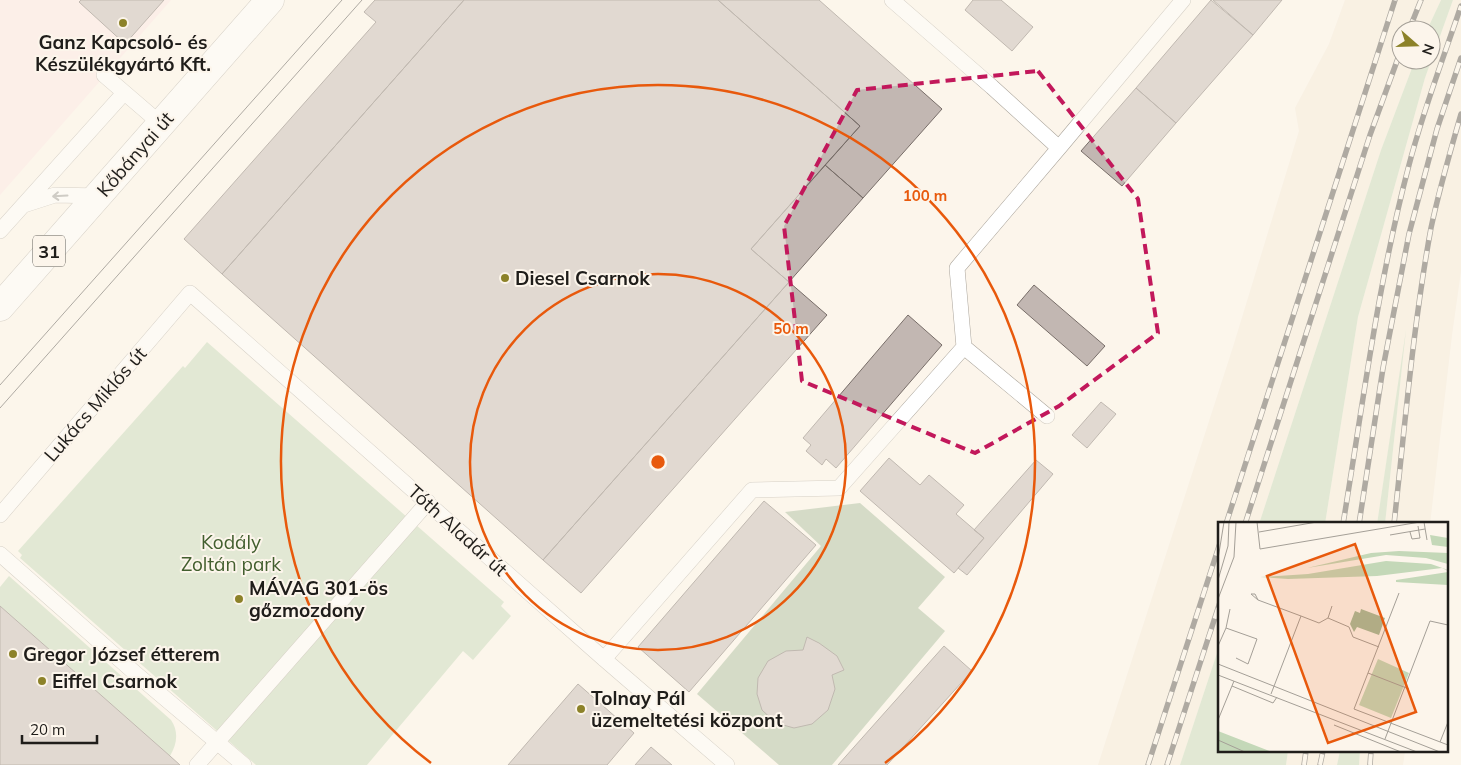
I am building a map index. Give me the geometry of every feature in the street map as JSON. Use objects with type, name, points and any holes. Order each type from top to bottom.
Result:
[{"type":"main road","name":"Kőbányai út","points":[[0,307],[270,0]]},
{"type":"lane","points":[[892,0],[1059,148]]},
{"type":"lane","points":[[1046,416],[964,347],[957,268],[1183,0]]},
{"type":"lane","points":[[104,75],[161,124]]},
{"type":"lane","points":[[0,231],[124,93]]},
{"type":"lane","points":[[23,205],[55,195],[99,196]]},
{"type":"lane","name":"Tóth Aladár út","points":[[190,294],[727,765]]},
{"type":"lane","name":"Lukács Miklós út","points":[[0,515],[190,294]]},
{"type":"lane","points":[[604,659],[752,490],[839,488],[964,347]]},
{"type":"lane","points":[[197,765],[428,502]]},
{"type":"lane","points":[[0,554],[135,673],[244,765]]},
{"type":"highlighted area","points":[[1038,71],[1138,199],[1158,333],[1059,406],[975,453],[802,381],[784,226],[857,90]]},
{"type":"shaded area","points":[[0,0],[171,0],[0,195]]},
{"type":"shaded area","points":[[1345,0],[1441,0],[1432,20],[1391,20],[1391,70],[1411,70],[1381,150],[1260,522],[1218,522],[1218,650],[1180,765],[1098,765],[1233,347],[1299,131],[1295,108],[1329,44]]},
{"type":"shaded area","points":[[1453,0],[1461,0],[1461,271],[1430,522],[1385,522],[1404,348],[1377,522],[1325,522],[1358,317],[1425,78],[1428,70],[1441,70],[1441,33]]},
{"type":"shaded area","points":[[1288,752],[1340,752],[1337,765],[1286,765]]},
{"type":"shaded area","points":[[1360,752],[1405,752],[1403,765],[1359,765]]},
{"type":"green space","points":[[1441,0],[1453,0],[1441,33],[1441,20],[1432,20]]},
{"type":"green space","points":[[1411,70],[1428,70],[1358,317],[1325,522],[1260,522],[1381,150]]},
{"type":"green space","points":[[1406,330],[1385,522],[1377,522]]},
{"type":"green space","name":"Kodály Zoltán park","points":[[207,342],[504,602],[501,606],[511,616],[473,660],[463,651],[367,765],[256,765],[20,558],[22,555],[18,551],[183,366],[185,368]]},
{"type":"green space","points":[[860,503],[945,577],[918,608],[945,631],[832,765],[779,765],[697,694],[821,546],[785,512]]},
{"type":"green space","points":[[9,576],[171,720],[174,724],[176,738],[170,756],[0,606],[0,587]]},
{"type":"green space","points":[[1218,650],[1218,752],[1288,752],[1286,765],[1180,765]]},
{"type":"green space","points":[[1340,752],[1360,752],[1359,765],[1337,765]]},
{"type":"building","name":"Ganz Kapcsoló- és Készülékgyártó Kft.","points":[[81,0],[164,0],[125,44],[79,2]]},
{"type":"building","points":[[375,0],[464,0],[222,274],[184,239],[376,22],[364,12]]},
{"type":"building","name":"Diesel Csarnok","points":[[464,0],[718,0],[860,126],[751,249],[789,282],[543,560],[222,274]]},
{"type":"building","points":[[718,0],[819,0],[942,109],[863,198],[825,165],[860,126]]},
{"type":"building","points":[[973,0],[1001,0],[1033,27],[1012,51],[965,10]]},
{"type":"building","points":[[1211,0],[1253,35],[1176,123],[1136,88]]},
{"type":"building","points":[[1213,0],[1282,0],[1253,35]]},
{"type":"building","points":[[1136,88],[1176,123],[1122,186],[1081,151]]},
{"type":"building","points":[[825,165],[863,198],[789,282],[751,249]]},
{"type":"building","points":[[789,282],[827,315],[581,593],[543,560]]},
{"type":"building","points":[[1034,285],[1105,346],[1087,366],[1017,305]]},
{"type":"building","points":[[908,315],[942,345],[836,468],[826,459],[822,465],[806,451],[811,445],[803,438]]},
{"type":"building","points":[[1101,402],[1116,414],[1087,448],[1072,435]]},
{"type":"building","points":[[889,458],[920,485],[929,475],[964,505],[956,514],[984,538],[954,573],[860,491]]},
{"type":"building","points":[[1036,460],[1053,474],[967,575],[958,568],[984,538],[974,530]]},
{"type":"building","points":[[764,501],[816,545],[689,692],[638,647]]},
{"type":"building","name":"Eiffel Csarnok","points":[[0,606],[170,756],[180,765],[0,765]]},
{"type":"building","points":[[807,637],[837,656],[844,670],[832,675],[835,689],[828,710],[812,724],[794,728],[776,723],[762,710],[757,694],[758,678],[768,661],[786,651],[803,650]]},
{"type":"building","points":[[944,646],[972,671],[887,765],[838,765]]},
{"type":"building","name":"Tolnay Pál üzemeltetési központ","points":[[578,684],[634,733],[607,765],[508,765]]},
{"type":"building","points":[[651,747],[672,765],[635,765]]},
{"type":"tram line","points":[[0,385],[342,0]]},
{"type":"tram line","points":[[0,408],[362,0]]},
{"type":"railway","points":[[1227,522],[1395,0]]},
{"type":"railway","points":[[1413,20],[1421,0]]},
{"type":"railway","points":[[1343,522],[1372,343],[1398,209],[1420,125],[1461,6]]},
{"type":"railway","points":[[1359,522],[1383,368],[1409,234],[1437,129],[1461,58]]},
{"type":"railway","points":[[1246,522],[1370,135],[1394,70]]},
{"type":"railway","points":[[1394,522],[1419,302],[1431,228],[1461,114]]},
{"type":"railway","points":[[1148,765],[1218,549]]},
{"type":"railway","points":[[1167,765],[1218,608]]},
{"type":"railway","points":[[1304,765],[1306,752]]},
{"type":"railway","points":[[1320,765],[1323,752]]},
{"type":"railway","points":[[1370,765],[1371,752]]},
{"type":"place","name":"Ganz Kapcsoló- és Készülékgyártó Kft.","points":[[123,23]]},
{"type":"place","name":"Diesel Csarnok","points":[[505,278]]},
{"type":"place","name":"MÁVAG 301-ös gőzmozdony","points":[[239,599]]},
{"type":"place","name":"Gregor József étterem","points":[[13,654]]},
{"type":"place","name":"Eiffel Csarnok","points":[[42,681]]},
{"type":"place","name":"Tolnay Pál üzemeltetési központ","points":[[581,709]]}]
